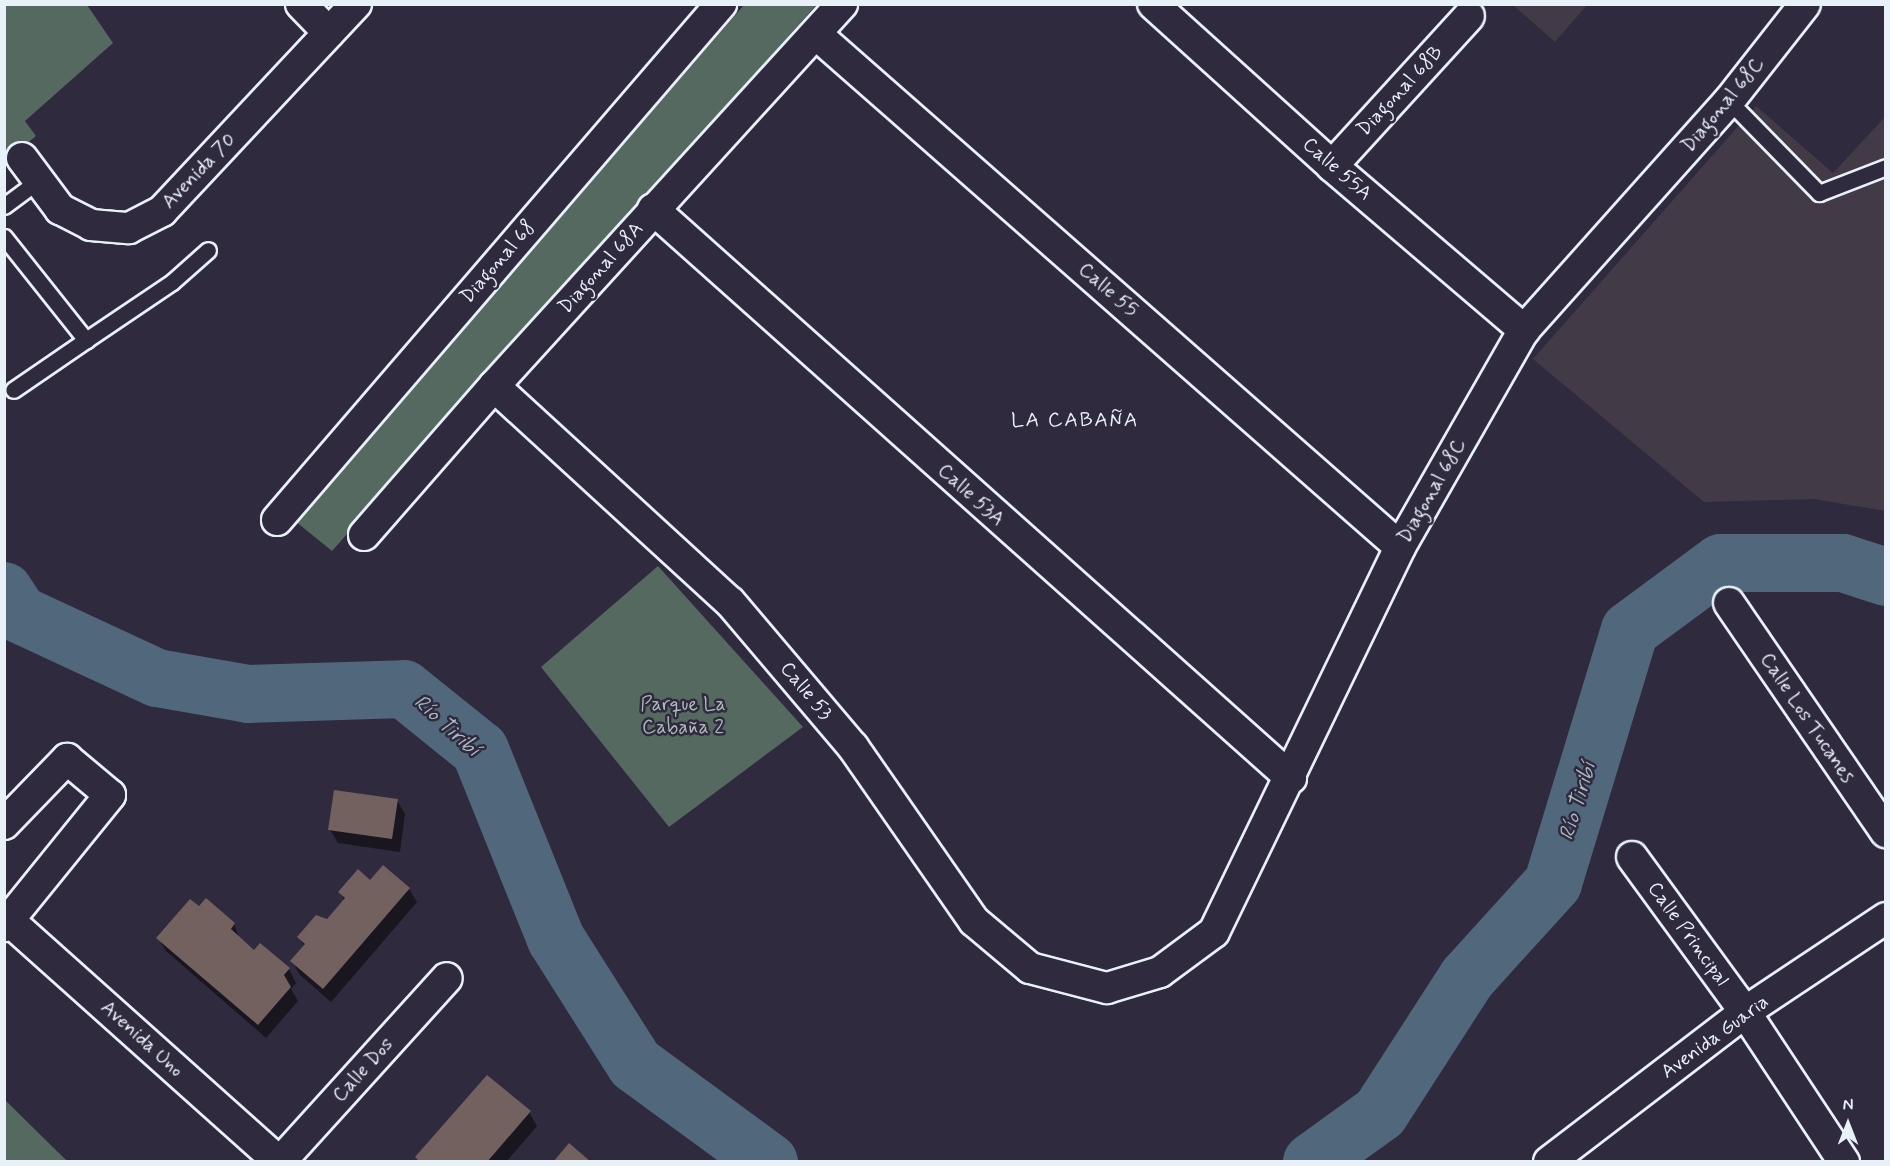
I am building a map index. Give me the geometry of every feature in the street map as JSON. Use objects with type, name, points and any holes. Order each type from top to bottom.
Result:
[{"type":"street","points":[[301,4],[329,33]]},
{"type":"street","name":"Avenida 70","points":[[31,169],[60,209],[91,225],[129,228],[145,220],[162,211],[356,4]]},
{"type":"street","name":"Diagonal 68A","points":[[364,535],[653,209],[842,4]]},
{"type":"street","name":"Calle 55A","points":[[1153,4],[1332,166],[1524,330]]},
{"type":"street","name":"Diagonal 68C","points":[[1107,988],[1160,972],[1214,932],[1291,778],[1400,547],[1524,330],[1729,101],[1805,4]]},
{"type":"street","name":"Diagonal 68","points":[[277,520],[716,6]]},
{"type":"street","name":"Diagonal 68B","points":[[1332,166],[1469,16]]},
{"type":"street","name":"Calle 55","points":[[816,34],[1400,547]]},
{"type":"street","name":"Calle 53A","points":[[653,209],[1291,778]]},
{"type":"street","name":"Calle 53","points":[[494,386],[730,602],[853,747],[975,921],[1030,968],[1107,988]]},
{"type":"street","name":"Calle Los Tucanes","points":[[1728,603],[1886,832]]},
{"type":"street","points":[[4,824],[67,759],[110,795],[6,921]]},
{"type":"street","name":"Calle Principal","points":[[1632,857],[1745,1012],[1844,1161]]},
{"type":"street","name":"Avenida Guaria","points":[[1549,1161],[1745,1012],[1886,918]]},
{"type":"street","name":"Avenida Uno","points":[[6,921],[280,1161]]},
{"type":"street","name":"Calle Dos","points":[[280,1161],[447,978]]},
{"type":"lane","points":[[1729,101],[1819,193],[1886,167]]},
{"type":"lane","points":[[4,206],[31,169]]},
{"type":"lane","points":[[4,237],[86,340]]},
{"type":"lane","points":[[13,390],[172,282],[208,250]]},
{"type":"shaded area","points":[[1513,5],[1587,5],[1555,42]]},
{"type":"shaded area","points":[[1756,106],[1833,173],[1885,117],[1885,511],[1814,499],[1704,502],[1533,359]]},
{"type":"green space","points":[[5,5],[87,5],[113,43],[25,121],[36,136],[5,161]]},
{"type":"green space","points":[[744,5],[816,5],[332,551],[295,521]]},
{"type":"green space","name":"Parque La Cabaña 2","points":[[658,566],[803,727],[669,827],[541,667]]},
{"type":"green space","points":[[5,1100],[67,1161],[5,1161]]},
{"type":"building","points":[[334,790],[398,799],[392,839],[328,830]]},
{"type":"building","points":[[383,865],[410,888],[323,989],[290,961],[305,944],[297,937],[316,915],[327,919],[345,898],[338,892],[358,869],[370,880]]},
{"type":"building","points":[[206,898],[235,923],[231,929],[254,950],[260,943],[290,968],[284,975],[291,987],[258,1025],[156,938],[190,899],[199,906]]},
{"type":"building","points":[[487,1075],[531,1111],[487,1162],[420,1162],[415,1157]]},
{"type":"building","points":[[569,1143],[591,1162],[553,1162]]},
{"type":"waterway","name":"Río Tiribí","points":[[1312,1162],[1380,1113],[1467,978],[1553,883],[1630,630],[1721,563],[1843,563],[1886,577]]},
{"type":"waterway","name":"Río Tiribí","points":[[4,591],[19,614],[157,678],[249,694],[404,689],[480,750],[556,939],[635,1064],[769,1162]]},
{"type":"district","name":"LA CABAÑA","points":[[1075,420]]}]
